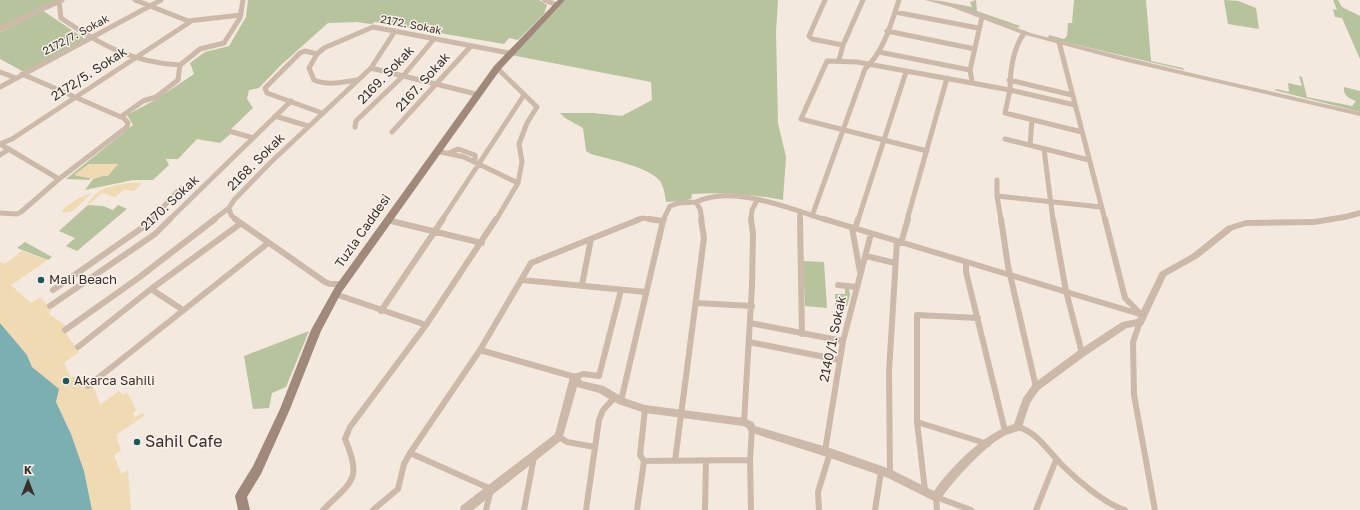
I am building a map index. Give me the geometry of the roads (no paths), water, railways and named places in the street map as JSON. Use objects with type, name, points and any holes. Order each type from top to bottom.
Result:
[{"type":"main road","name":"Tuzla Caddesi","points":[[244,510],[241,496],[257,470],[285,409],[316,330],[335,294],[476,94],[509,53],[560,3]]},
{"type":"street","points":[[135,0],[144,5],[151,5],[190,22],[241,15]]},
{"type":"street","name":"2172/7. Sokak","points":[[0,87],[160,0]]},
{"type":"street","points":[[0,30],[61,1],[61,18],[90,38],[134,58],[158,64],[180,65],[202,48],[224,44],[239,20],[243,0]]},
{"type":"street","points":[[544,0],[560,3]]},
{"type":"street","points":[[825,0],[809,36],[812,39],[843,45]]},
{"type":"street","points":[[839,60],[843,45],[863,0]]},
{"type":"street","points":[[812,216],[865,69],[871,65],[879,52],[899,0]]},
{"type":"street","points":[[928,0],[953,6],[1024,33],[1125,60],[1360,114]]},
{"type":"street","points":[[895,12],[978,28]]},
{"type":"street","points":[[972,81],[970,70],[978,28],[982,17]]},
{"type":"street","name":"2172/5. Sokak","points":[[0,144],[12,139],[190,22]]},
{"type":"street","name":"2172. Sokak","points":[[316,54],[338,41],[377,27],[509,53]]},
{"type":"street","name":"2168. Sokak","points":[[342,284],[330,284],[325,282],[267,244],[240,224],[231,215],[230,208],[234,200],[308,126],[371,68],[395,31]]},
{"type":"street","points":[[887,31],[975,49]]},
{"type":"street","points":[[1024,33],[1018,43],[1009,80],[1010,90],[1005,113],[1082,132]]},
{"type":"street","name":"2169. Sokak","points":[[355,127],[358,120],[403,76],[434,39]]},
{"type":"street","points":[[1059,42],[1125,298],[1141,318]]},
{"type":"street","name":"2167. Sokak","points":[[392,132],[471,46]]},
{"type":"street","points":[[322,113],[273,95],[267,92],[265,88],[300,52],[305,51],[316,54],[309,68],[309,72],[314,80],[333,84],[357,80]]},
{"type":"street","points":[[879,52],[970,70]]},
{"type":"street","points":[[875,58],[887,64],[889,68]]},
{"type":"street","points":[[927,151],[801,119],[827,61],[839,60],[906,72],[972,81],[1075,105]]},
{"type":"street","points":[[121,117],[143,101],[156,97],[178,80],[180,65]]},
{"type":"street","points":[[371,68],[476,94]]},
{"type":"street","points":[[323,510],[349,485],[354,477],[355,462],[345,439],[350,427],[426,325],[482,244],[518,183],[522,162],[519,144],[527,123],[536,107],[497,68]]},
{"type":"street","points":[[0,72],[16,78]]},
{"type":"street","points":[[860,273],[853,229],[906,72]]},
{"type":"street","points":[[0,213],[20,213],[59,179],[65,176],[127,127],[128,124],[121,117],[74,98],[22,74]]},
{"type":"street","points":[[875,510],[886,473],[889,372],[895,263],[899,242],[927,151],[947,78]]},
{"type":"street","points":[[1009,80],[1072,95]]},
{"type":"street","points":[[381,311],[434,232],[477,163],[524,95]]},
{"type":"street","name":"2170. Sokak","points":[[50,306],[155,234],[291,101]]},
{"type":"street","points":[[275,116],[308,126]]},
{"type":"street","points":[[1030,145],[1032,120]]},
{"type":"street","points":[[229,131],[253,138]]},
{"type":"street","points":[[1005,139],[1089,160]]},
{"type":"street","points":[[0,144],[59,179]]},
{"type":"street","points":[[0,155],[9,149]]},
{"type":"street","points":[[1044,149],[1050,202],[1066,291],[1082,353]]},
{"type":"street","points":[[436,151],[450,153],[477,163],[518,183]]},
{"type":"street","points":[[997,180],[997,196],[1009,275],[1036,387]]},
{"type":"street","points":[[53,290],[146,225],[181,188]]},
{"type":"street","points":[[997,196],[1101,207]]},
{"type":"street","points":[[586,510],[599,420],[603,410],[618,399],[646,292],[665,209],[669,206],[696,202],[702,198],[712,197],[757,200],[1066,291],[1141,318]]},
{"type":"street","points":[[744,422],[752,306],[753,232],[750,216],[751,208],[757,200]]},
{"type":"street","points":[[675,461],[697,302],[704,238],[700,209],[696,202]]},
{"type":"street","points":[[65,330],[137,279],[230,208]]},
{"type":"street","points":[[800,213],[802,334]]},
{"type":"street","points":[[1155,510],[1134,395],[1133,342],[1141,318],[1164,274],[1195,256],[1230,228],[1246,223],[1314,222],[1360,213]]},
{"type":"street","points":[[373,510],[398,489],[404,464],[410,453],[480,350],[522,280],[531,262],[642,218],[663,221]]},
{"type":"street","points":[[387,220],[482,244]]},
{"type":"street","points":[[78,347],[151,289],[240,224]]},
{"type":"street","name":"2140/1. Sokak","points":[[819,510],[818,492],[827,452],[840,360],[856,287],[871,234]]},
{"type":"street","points":[[582,285],[591,239]]},
{"type":"street","points":[[88,386],[267,244]]},
{"type":"street","points":[[866,256],[895,263]]},
{"type":"street","points":[[966,262],[966,272],[1005,431]]},
{"type":"street","points":[[522,280],[646,292]]},
{"type":"street","points":[[838,286],[856,287]]},
{"type":"street","points":[[151,289],[183,310]]},
{"type":"street","points":[[480,350],[575,377],[583,374],[599,376],[621,290]]},
{"type":"street","points":[[335,294],[381,311],[426,325]]},
{"type":"street","points":[[697,302],[752,306]]},
{"type":"street","points":[[925,490],[917,422],[917,315],[978,318]]},
{"type":"street","points":[[1018,427],[1026,401],[1036,387],[1082,353],[1125,325],[1141,318]]},
{"type":"street","points":[[750,323],[844,341]]},
{"type":"street","points":[[749,342],[840,360]]},
{"type":"street","points":[[575,377],[580,384],[601,389],[618,399],[645,409],[681,412],[744,422],[750,425],[752,429],[827,452],[886,473],[925,490],[936,497],[971,510]]},
{"type":"street","points":[[465,510],[559,437],[575,377]]},
{"type":"street","points":[[637,510],[644,461],[640,455],[645,409]]},
{"type":"street","points":[[917,422],[988,444]]},
{"type":"street","points":[[937,510],[936,497],[942,487],[988,444],[1005,431],[1018,427],[1029,430],[1056,460],[1097,494],[1118,508],[1125,510]]},
{"type":"street","points":[[751,510],[750,460],[752,429]]},
{"type":"street","points":[[559,437],[567,442],[595,447]]},
{"type":"street","points":[[410,453],[491,489]]},
{"type":"street","points":[[524,510],[534,457]]},
{"type":"street","points":[[644,461],[750,460]]},
{"type":"street","points":[[1036,510],[1056,460]]},
{"type":"street","points":[[705,510],[706,461]]},
{"type":"street","points":[[486,510],[491,489]]},
{"type":"water","points":[[0,323],[27,355],[32,367],[59,389],[56,402],[71,434],[84,471],[92,510],[0,510]]},
{"type":"place","name":"Mali Beach","points":[[41,280]]},
{"type":"place","name":"Akarca Sahili","points":[[66,381]]},
{"type":"place","name":"Sahil Cafe","points":[[137,442]]}]
